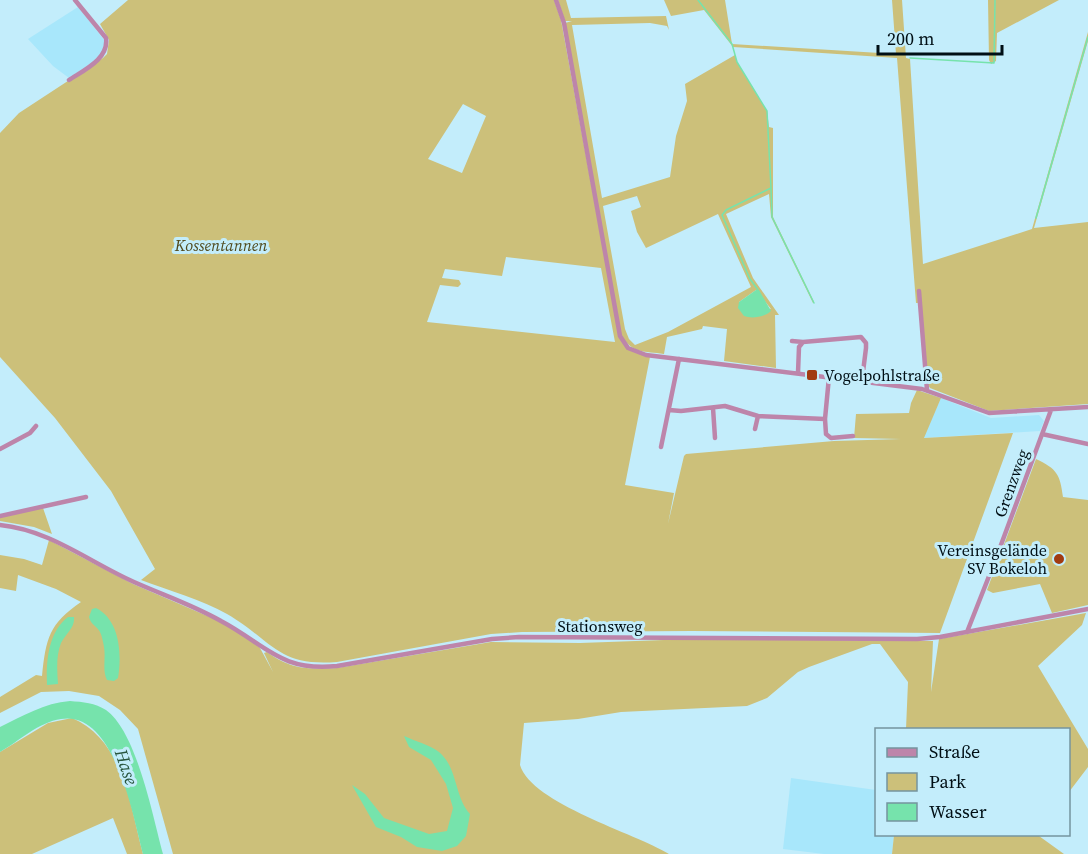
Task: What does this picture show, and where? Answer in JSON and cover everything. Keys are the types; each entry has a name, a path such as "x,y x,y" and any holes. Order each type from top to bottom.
{"street":[{"path":"69,80 101,58 107,44 106,39 75,0"},
{"path":"556,0 564,22 620,336 623,343 633,351 646,355 862,380 927,390 989,413 1088,407"},
{"path":"919,291 927,390"},
{"path":"861,329 861,337 866,343 862,380"},
{"path":"792,341 861,337"},
{"path":"798,373 800,347 803,342"},
{"path":"661,447 680,359"},
{"path":"829,377 826,434 829,438 853,436"},
{"path":"669,410 730,407 758,416 825,419"},
{"path":"713,408 715,438"},
{"name":"Grenzweg","path":"967,632 1051,410"},
{"path":"755,429 758,416"},
{"path":"0,449 30,433 36,426"},
{"path":"1042,434 1088,444"},
{"path":"0,516 86,497"},
{"name":"Stationsweg","path":"0,525 21,528 49,537 134,582 221,620 284,660 311,667 336,666 492,639 917,639 1088,609"}],"shaded area":[{"path":"78,7 105,41 102,56 69,78 53,66 28,39"},
{"path":"941,398 991,418 1039,415 1044,421 1040,431 923,438"},
{"path":"791,778 875,790 875,836 894,836 892,854 824,854 783,849"}],"green space":[{"name":"Kossentannen","path":"128,0 554,0 561,20 619,336 627,349 650,357 625,485 674,493 668,524 686,454 834,441 901,439 854,438 856,414 909,413 917,390 941,398 924,438 1013,433 940,633 522,632 491,634 337,662 317,662 288,656 276,650 227,614 141,580 155,569 111,491 55,418 0,357 0,133 19,113 107,54 109,40 100,24","holes":["463,104 486,116 462,173 428,159","506,257 601,268 615,342 427,322 440,285 458,287 461,284 459,280 442,278 445,269 502,276"]},
{"path":"558,0 566,0 571,18 666,16 669,30 667,26 650,23 572,25 602,198 670,177 676,136 687,101 685,84 735,55 767,111 769,127 773,128 773,217 814,302 771,217 769,194 726,214 753,278 779,315 775,315 776,368 724,361 727,329 703,326 702,329 667,337 664,354 634,349 621,335 565,23 572,21 565,21","holes":["637,196 641,207 631,211 637,232 646,248 718,214 751,287 668,332 635,345 629,339 625,329 603,206","756,290 771,309 739,302"]},
{"path":"664,0 725,0 732,44 896,54 892,0 902,0 906,58 910,59 923,264 1032,229 1088,32 1088,41 1034,228 1088,222 1088,404 989,411 930,388 927,383 920,303 916,303 897,58 733,47 704,10 671,16"},
{"path":"988,0 1059,0 997,33 996,61 991,64 989,60"},
{"path":"1036,459 1056,473 1063,497 1088,500 1088,605 1052,613 1040,584 993,593 987,590"},
{"path":"43,508 52,534 34,527 0,521 0,516"},
{"path":"49,540 133,584 219,621 260,648 273,672 264,653 267,652 284,662 300,667 337,668 491,642 580,643 692,639 933,641 931,692 939,639 1086,613 1082,625 1038,666 1088,749 1088,767 1070,791 1070,728 906,728 908,682 880,644 872,644 798,672 767,698 747,706 621,712 578,719 524,723 520,765 528,779 563,805 669,854 173,854 138,729 120,710 99,696 69,691 41,692 0,713 0,697 36,675 42,676 45,652 51,633 62,618 81,602 56,589 18,575 16,591 0,588 0,555 42,565"},
{"path":"72,718 89,728 114,758 129,796 143,854 127,854 113,818 32,854 0,854 0,752 48,723"},
{"path":"894,836 1039,836 1064,854 892,854"}],"water":[{"path":"759,290 771,311 758,317 744,316 738,308 739,302"},
{"path":"96,608 110,621 118,638 120,659 118,678 114,681 107,680 102,637 89,617 92,609"},
{"path":"68,617 74,617 74,621 59,648 58,684 47,685 48,657 52,639 61,623"},
{"name":"Hase","path":"70,701 93,704 106,710 117,721 127,737 149,798 163,854 143,854 134,816 118,769 108,748 95,731 80,721 61,719 45,724 0,752 0,727 42,707"},
{"path":"404,736 439,752 450,766 461,799 470,814 466,836 457,846 442,851 417,847 401,837 376,827 352,785 365,794 384,818 429,834 447,831 453,808 446,784 431,760 409,747"}],"waterway":[{"path":"698,0 732,44 737,62 767,111 771,188 726,210 722,215 750,279 758,290"},
{"path":"910,58 994,63 995,0"},
{"path":"1036,218 1088,37"},
{"path":"771,188 772,217 814,303"}],"place":[{"name":"Vogelpohlstraße","path":"812,375"},
{"name":"Vereinsgelände SV Bokeloh","path":"1059,559"}]}
